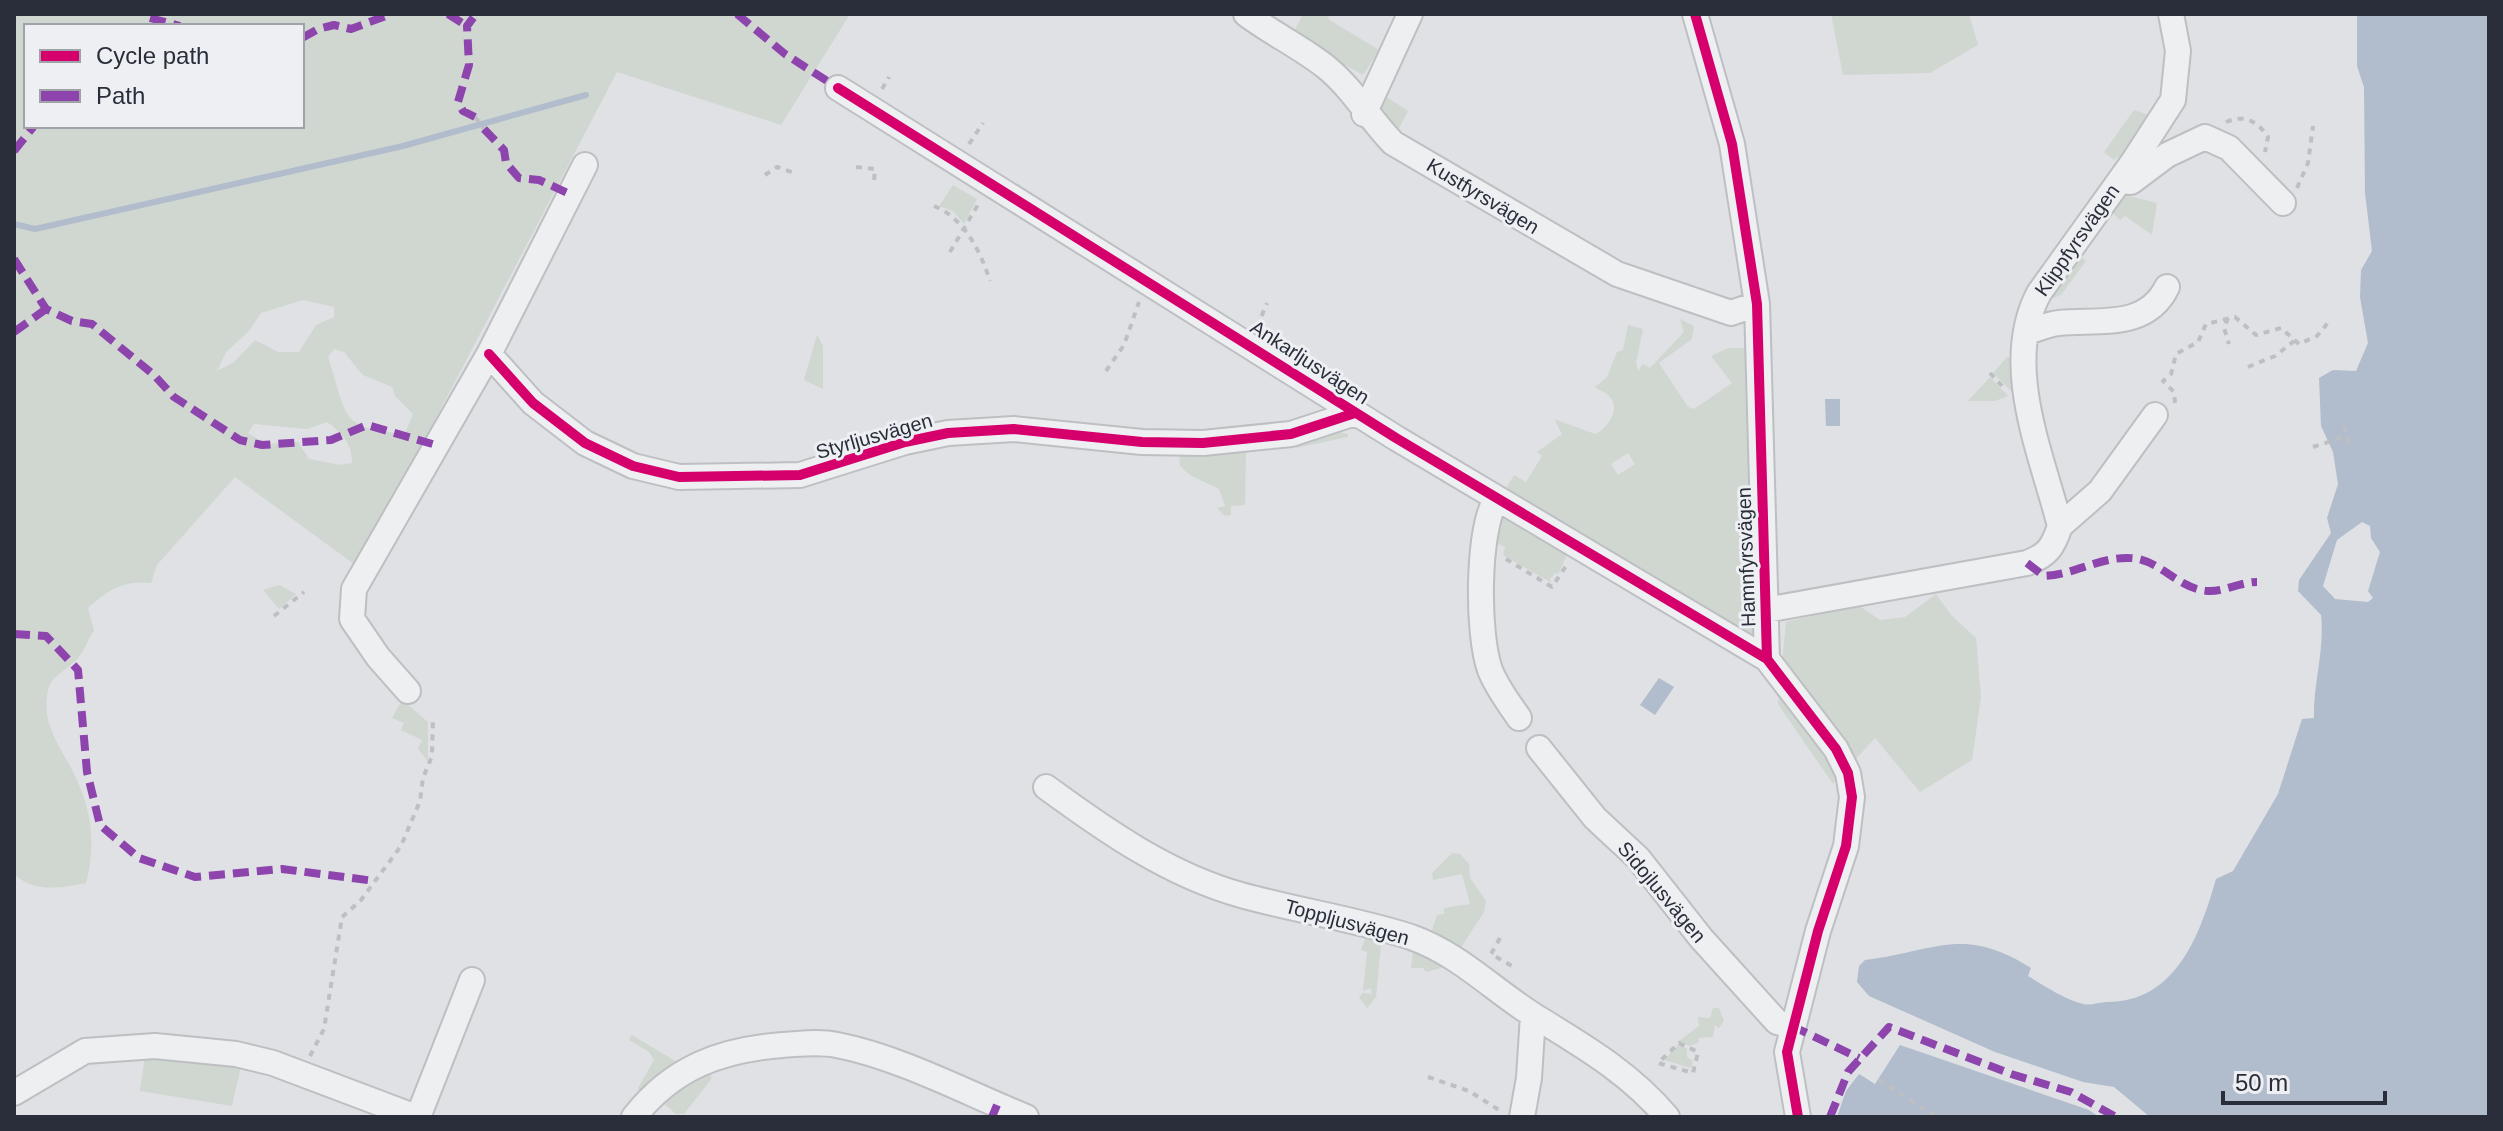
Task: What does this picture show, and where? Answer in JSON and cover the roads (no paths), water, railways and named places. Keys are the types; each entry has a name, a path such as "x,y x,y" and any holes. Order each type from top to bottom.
{"street":[{"name":"Kustfyrsvägen","path":"1246,14 1325,66 1352,92 1364,114 1393,143 1617,274 1731,313 1757,304"},
{"path":"1364,114 1410,14"},
{"name":"Hamnfyrsvägen","path":"1695,14 1732,144 1757,304 1767,659"},
{"name":"Klippfyrsvägen","path":"2060,526 2026,397 2023,375 2028,332 2039,293 2173,100 2178,51 2171,14"},
{"name":"Ankarljusvägen","path":"838,88 1355,413 1767,659"},
{"path":"2119,181 2131,182 2167,155 2205,137 2229,148 2283,203"},
{"path":"408,691 378,657 352,619 354,589 489,354 585,165"},
{"path":"2028,332 2057,323 2101,323 2141,314 2160,301 2167,287"},
{"name":"Styrljusvägen","path":"489,354 533,403 585,443 633,466 679,477 800,475 905,442 948,433 1014,429 1142,442 1203,443 1291,434 1355,413"},
{"path":"1766,610 2027,563 2047,554 2060,526 2100,491 2165,409"},
{"path":"1496,499 1485,525 1482,639 1491,673 1519,718"},
{"path":"1767,659 1836,749 1848,773 1852,797 1844,856 1792,1026 1787,1062 1798,1117"},
{"name":"Sidojlusvägen","path":"1539,748 1595,818 1638,858 1701,938 1777,1022 1792,1026"},
{"name":"Toppljusvägen","path":"1046,787 1112,836 1174,868 1241,895 1414,938 1486,977 1533,1015 1603,1058 1648,1094 1667,1117"},
{"path":"14,1093 85,1051 136,1045 236,1054 302,1072 417,1117 472,980"},
{"path":"1510,1114 1529,1078 1533,1015"},
{"path":"634,1117 678,1074 705,1060 744,1048 824,1043 899,1065 1026,1117"}],"water":[{"path":"2357,14 2489,14 2489,1117 2150,1117 2114,1087 2083,1082 1995,1052 1869,996 1857,982 1859,966 1865,960 1950,944 1968,944 2007,955 2031,968 2028,976 2083,1004 2131,999 2151,991 2168,978 2181,962 2202,922 2216,879 2233,871 2278,794 2302,719 2314,718 2321,615 2298,591 2299,580 2331,533 2327,518 2338,484 2333,452 2321,426 2319,378 2333,370 2356,371 2368,343 2360,297 2361,270 2372,251 2365,193 2364,87 2357,66","holes":["2362,522 2370,526 2371,538 2380,552 2368,591 2373,598 2368,602 2335,599 2323,586 2337,540"]},
{"path":"1825,399 1840,399 1840,426 1826,426"},
{"path":"1659,678 1674,687 1655,715 1640,705"},
{"path":"1900,1045 2089,1110 2099,1117 1837,1117 1846,1091 1859,1074 1875,1084"}],"waterway":[{"path":"14,224 35,229 403,146 586,95"}]}
